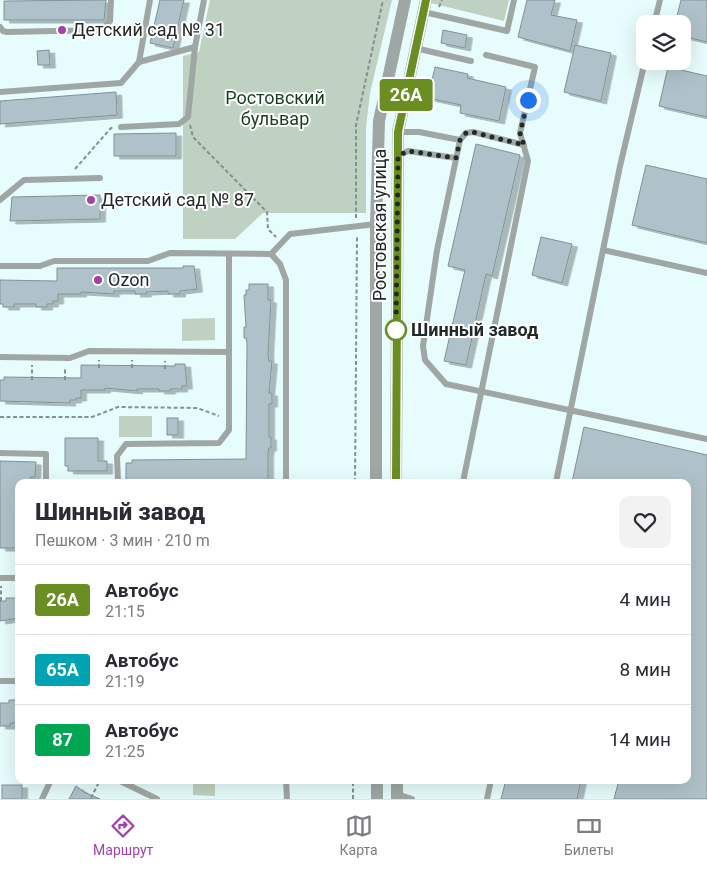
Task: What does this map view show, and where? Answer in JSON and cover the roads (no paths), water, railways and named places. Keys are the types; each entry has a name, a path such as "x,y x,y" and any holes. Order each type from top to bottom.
{"street":[{"name":"Ростовская улица","path":"376,479 376,224 379,121 405,0"},
{"name":"Ростовская улица","path":"396,479 398,132 425,6"},
{"path":"379,131 398,132"},
{"path":"377,784 377,799"}],"lane":[{"path":"0,27 3,32 102,30 110,21 111,0"},
{"path":"0,92 121,83 139,62 150,0"},
{"path":"121,127 179,124 188,117 194,47 204,0"},
{"path":"425,6 507,31 514,0"},
{"path":"656,15 660,0"},
{"path":"139,62 194,47"},
{"path":"416,48 471,61"},
{"path":"463,479 528,161 520,133 535,67 486,55"},
{"path":"557,479 603,250 643,70"},
{"path":"398,132 419,132 460,140"},
{"path":"524,145 472,132 466,133 460,140 437,250 423,346 425,360 446,384 707,439"},
{"path":"398,156 408,151 456,158"},
{"path":"0,200 24,180 100,178"},
{"path":"0,266 40,266 54,261 148,261 170,253 271,254 283,244 290,234 376,224"},
{"path":"603,250 707,273"},
{"path":"118,479 117,456 126,444 219,443 230,430 229,254"},
{"path":"271,254 280,264 286,280 286,479"},
{"path":"0,357 65,358 89,351 229,352"},
{"path":"0,453 46,454 46,479"},
{"path":"0,578 15,578"},
{"path":"0,681 15,681"},
{"path":"42,799 49,784"},
{"path":"126,784 157,799"},
{"path":"286,784 287,799"},
{"path":"487,799 490,784"},
{"path":"397,796 412,799"}],"place":[{"name":"Детский сад № 31","path":"62,30"},
{"name":"Детский сад № 87","path":"91,200"},
{"name":"Ozon","path":"98,280"},
{"name":"Шинный завод","path":"396,330"}],"park label":[{"name":"Ростовский бульвар","path":"275,108"}]}
